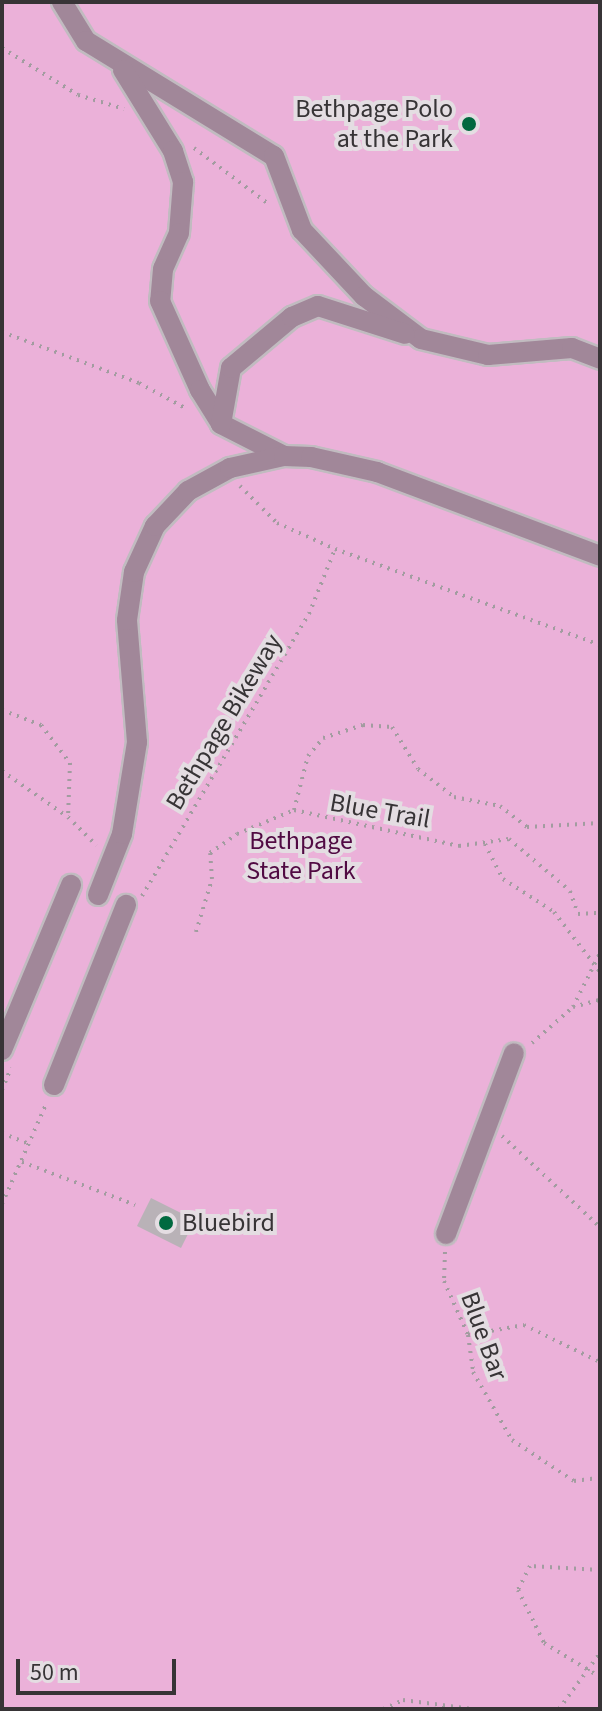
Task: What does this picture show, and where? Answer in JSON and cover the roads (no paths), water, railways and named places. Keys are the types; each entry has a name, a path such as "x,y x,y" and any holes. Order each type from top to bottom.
{"street":[{"path":"62,2 86,41 274,156 302,230 364,296 421,339"},
{"path":"121,65 173,151 183,182 179,233 163,269 160,301 200,390 221,424 284,456 377,472 600,556"},
{"path":"221,424 231,368 292,317 318,306 421,339 488,355 572,348 600,359"},
{"path":"98,895 112,861 137,742 127,620 134,572 155,526 188,491 230,468 284,456"},
{"path":"6,1059 71,885"},
{"path":"54,1085 133,902"},
{"path":"446,1234 519,1051"}],"place":[{"name":"Bethpage Polo at the Park","path":"469,124"},
{"name":"Bluebird","path":"166,1223"}],"park label":[{"name":"Bethpage State Park","path":"301,856"}]}
